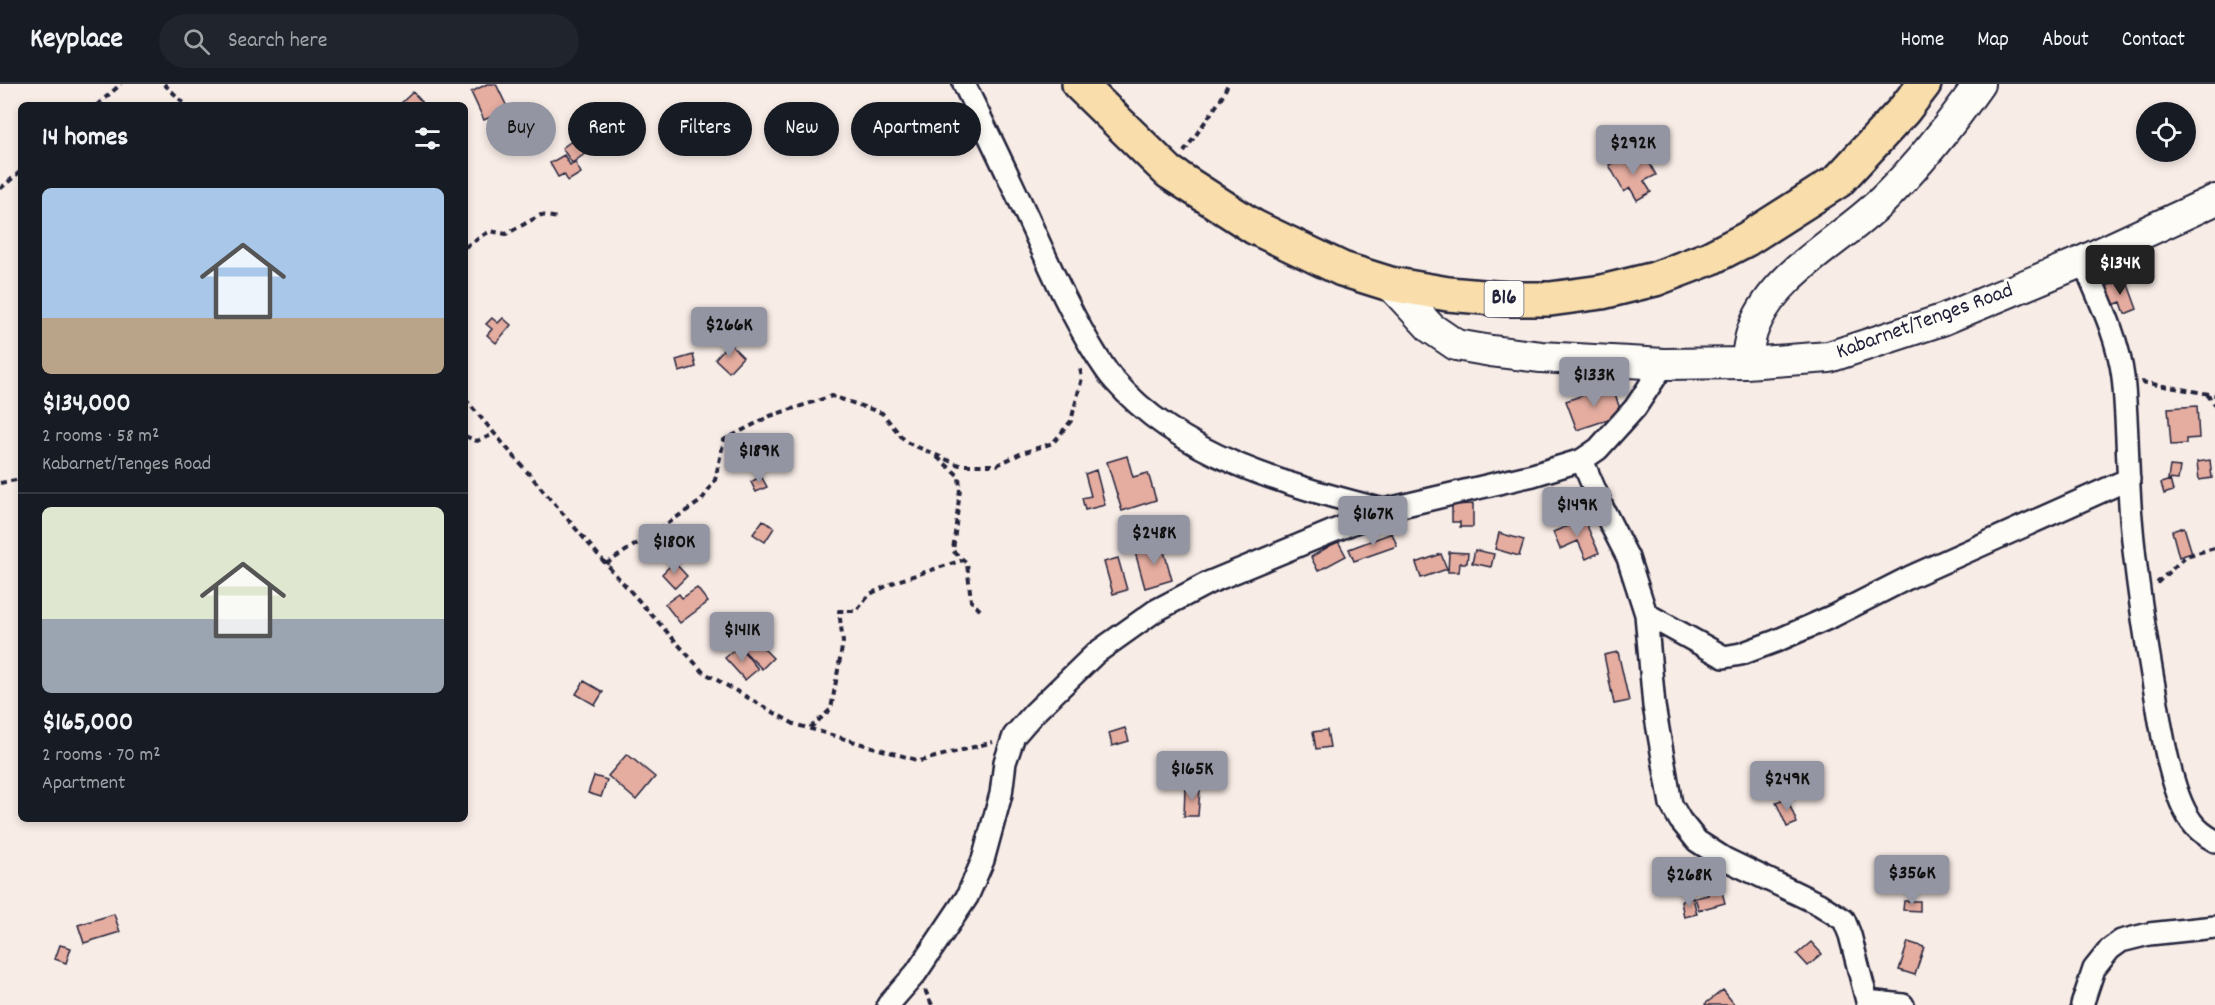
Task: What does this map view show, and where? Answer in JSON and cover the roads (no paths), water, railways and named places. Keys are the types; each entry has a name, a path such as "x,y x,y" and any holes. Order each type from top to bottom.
{"main road":[{"name":"B16","path":"1079,84 1169,172 1254,227 1342,269 1390,284 1448,294 1506,299 1550,299 1602,292 1655,279 1710,258 1747,239 1838,181 1904,110 1924,84"}],"street":[{"path":"964,84 1056,280 1087,340 1113,380 1152,416 1224,461 1327,495 1384,510"},
{"path":"1746,363 1753,328 1767,302 1797,271 1885,198 1950,126 1979,84"},
{"name":"Kabarnet/Tenges Road","path":"1390,284 1431,328 1456,345 1541,357 1664,364 1746,363 1829,357 1942,320 2083,261 2215,200"},
{"path":"2083,261 2107,318 2119,355 2123,378 2128,479 2138,593 2163,741 2181,800 2190,821 2204,835 2215,841"},
{"path":"888,1005 916,973 967,897 983,860 1001,794 1005,762 1014,736 1034,713 1096,653 1155,611 1227,575 1384,510 1533,475 1582,460 1598,449 1635,408 1664,364"},
{"path":"1582,460 1603,509 1628,558 1646,615 1654,706 1671,804 1680,820 1697,841 1725,859 1818,904 1844,920 1868,1003 1903,1005"},
{"path":"1646,615 1724,657 1741,654 1824,620 1910,577 2128,479"},
{"path":"2082,1005 2094,969 2110,949 2121,941 2149,934 2215,927"}]}
